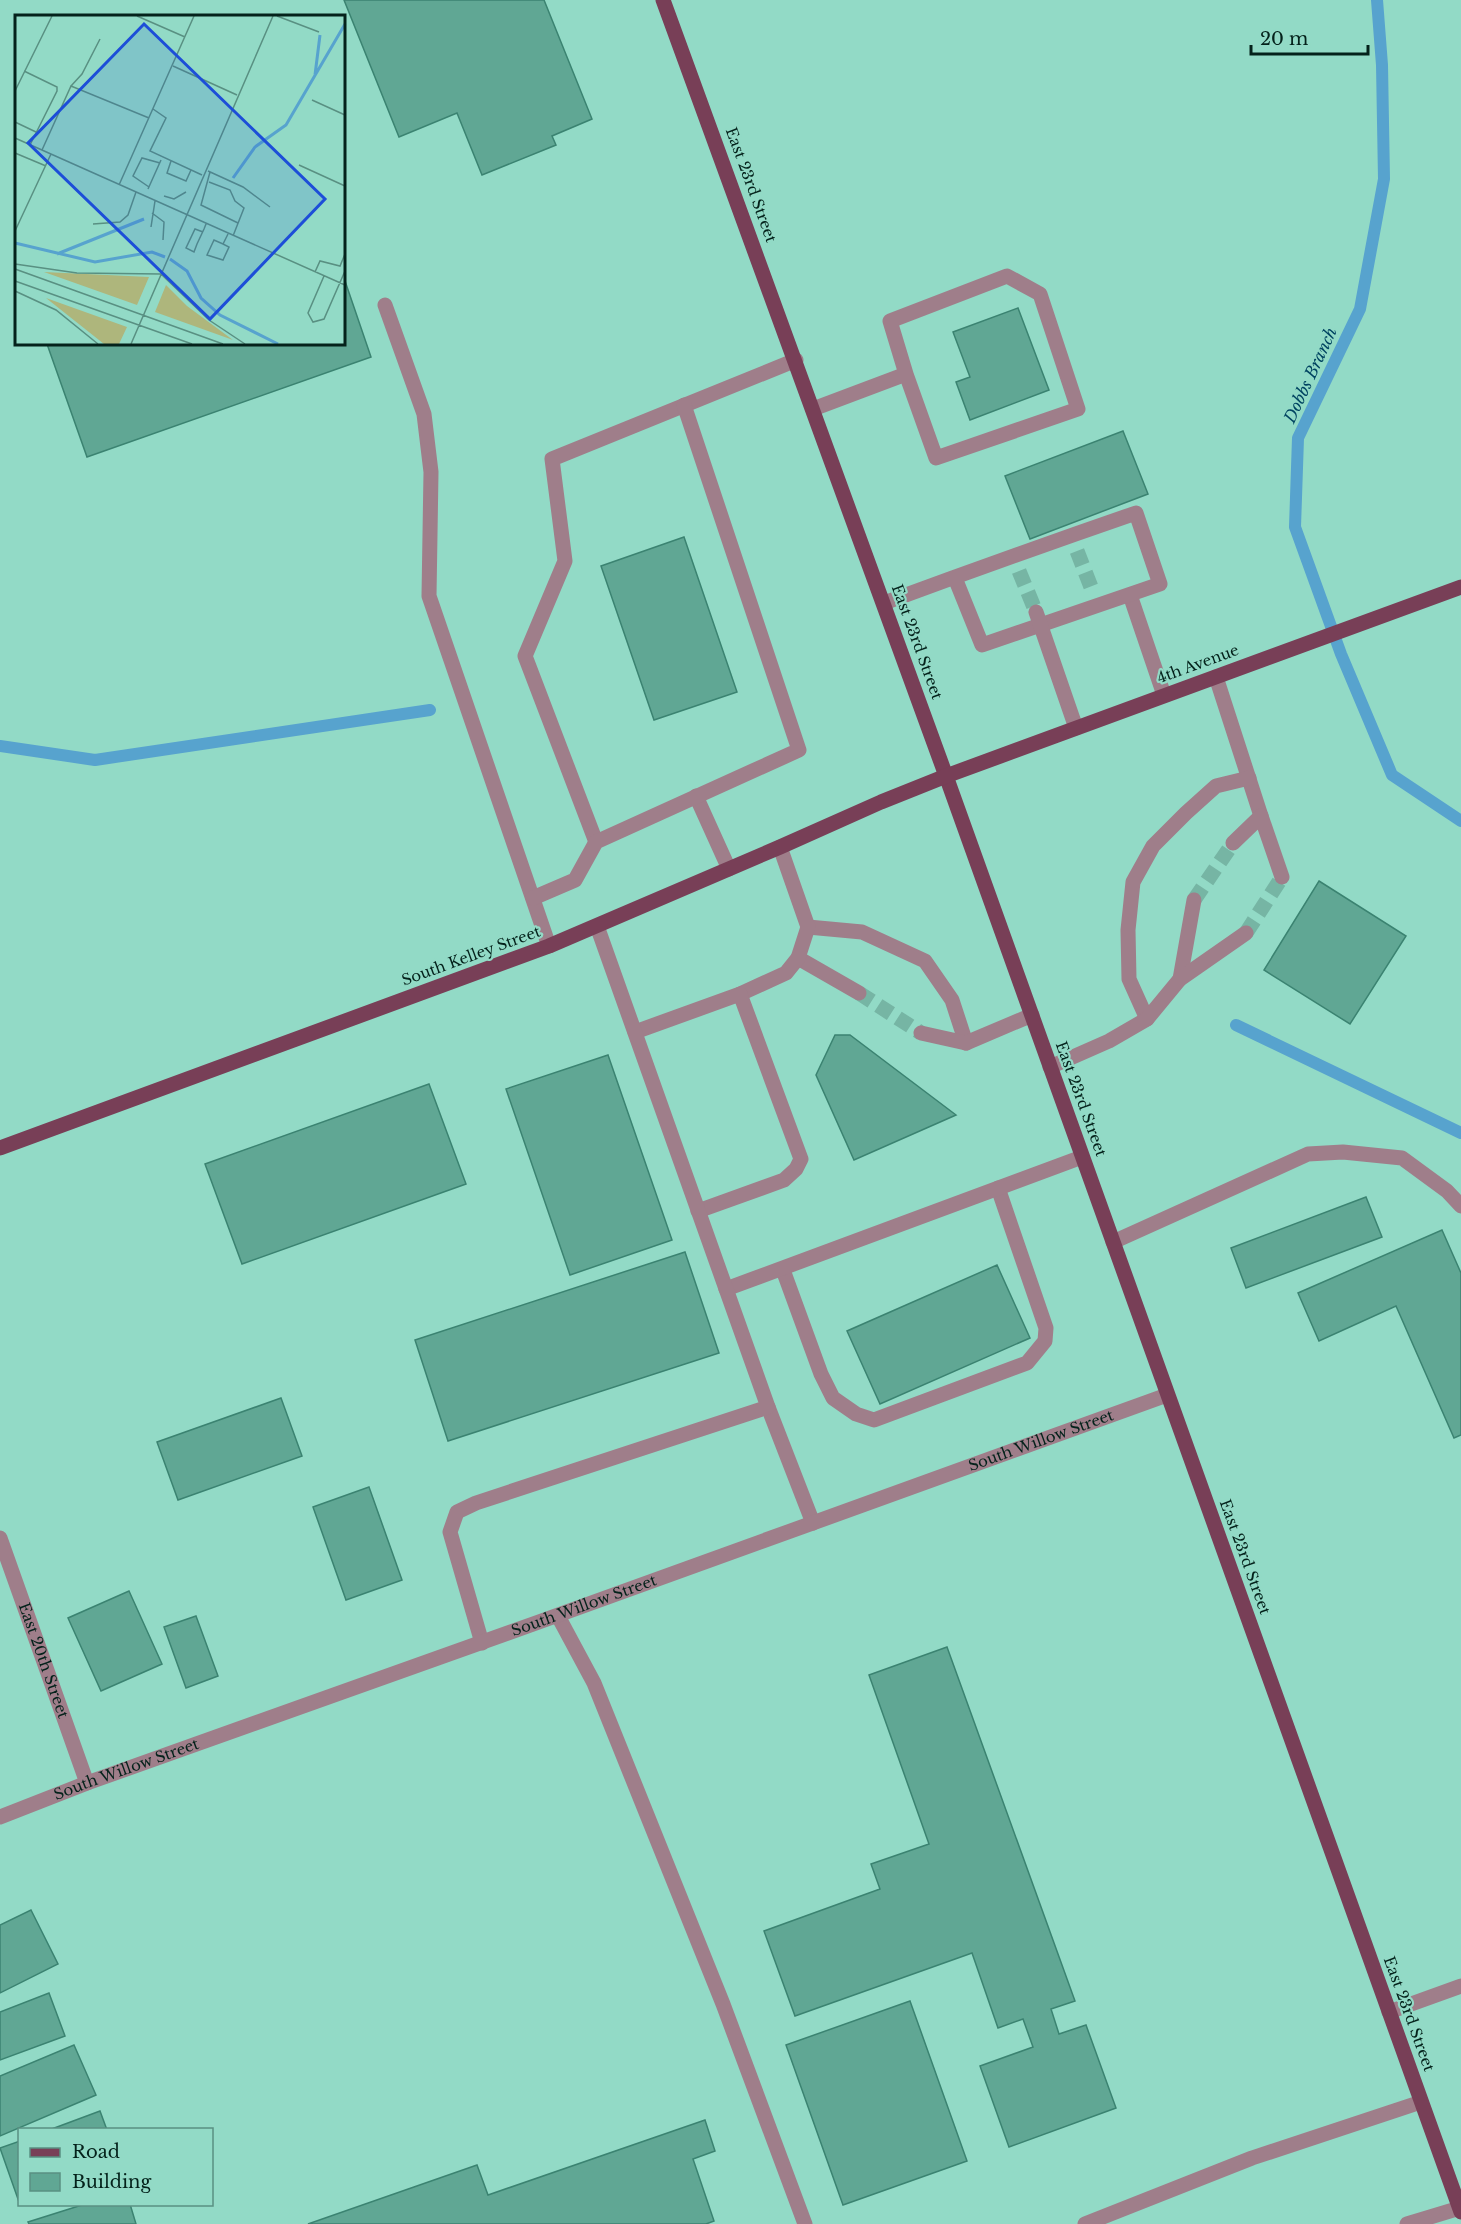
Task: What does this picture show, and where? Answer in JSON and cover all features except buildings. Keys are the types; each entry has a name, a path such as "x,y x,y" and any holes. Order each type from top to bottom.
{"main road":[{"name":"East 23rd Street","path":"663,0 884,603 1460,2210"},
{"name":"4th Avenue","path":"946,776 1461,587"},
{"name":"South Kelley Street","path":"0,1148 549,946 946,776"}],"street":[{"path":"1007,276 1040,294 1078,409 936,458 906,374 890,321 1007,276"},
{"path":"385,305 424,414 431,472 429,596 549,946"},
{"path":"596,842 525,656 565,561 552,459 796,360"},
{"path":"813,409 906,374"},
{"path":"533,898 575,880 596,842 799,750 684,405"},
{"path":"884,603 955,578 1017,564 1070,536 1136,513 1160,584 1130,595 1096,599 1039,618 982,645 955,578"},
{"path":"1070,536 1077,551"},
{"path":"1130,595 1164,695"},
{"path":"1039,618 1076,728"},
{"path":"1216,677 1282,876"},
{"path":"1147,1018 1129,979 1128,930 1133,882 1153,846 1216,786 1249,778"},
{"path":"696,796 729,869"},
{"path":"1233,843 1261,816"},
{"path":"634,1032 740,994 786,973 798,958 808,927 780,848"},
{"path":"1180,979 1194,900"},
{"path":"597,926 768,1407 813,1523"},
{"path":"808,927 862,932 925,961 952,1000 966,1043"},
{"path":"1050,1066 1109,1041 1147,1018 1180,979 1246,933"},
{"path":"798,958 859,993"},
{"path":"699,1211 784,1180 796,1169 801,1159 740,994"},
{"path":"921,1033 966,1043 1032,1015"},
{"path":"1113,1242 1308,1154 1343,1152 1402,1158 1447,1191 1461,1206"},
{"path":"726,1289 783,1270 1082,1157"},
{"path":"783,1270 821,1374 833,1398 856,1414 874,1420 1027,1363 1045,1341 1046,1328 998,1188"},
{"name":"South Willow Street","path":"0,1817 87,1783 558,1616 1167,1395"},
{"path":"482,1643 450,1532 457,1512 476,1503 768,1407"},
{"name":"East 20th Street","path":"0,1538 87,1783"},
{"path":"558,1616 598,1694 723,2004 805,2224"},
{"path":"1389,2012 1461,1986"},
{"path":"1085,2224 1252,2158 1421,2102"},
{"path":"1407,2224 1460,2210"}],"waterway":[{"name":"Dobbs Branch","path":"1377,0 1382,65 1384,179 1360,309 1298,438 1295,527 1341,654 1392,775 1461,821"},
{"path":"0,746 95,760 430,710"},
{"path":"1236,1025 1461,1133"}],"tunnel":[{"path":"1077,551 1093,592"},
{"path":"1019,571 1036,612"},
{"path":"1194,900 1233,843"},
{"path":"1246,933 1282,877"},
{"path":"859,993 921,1033"}]}
